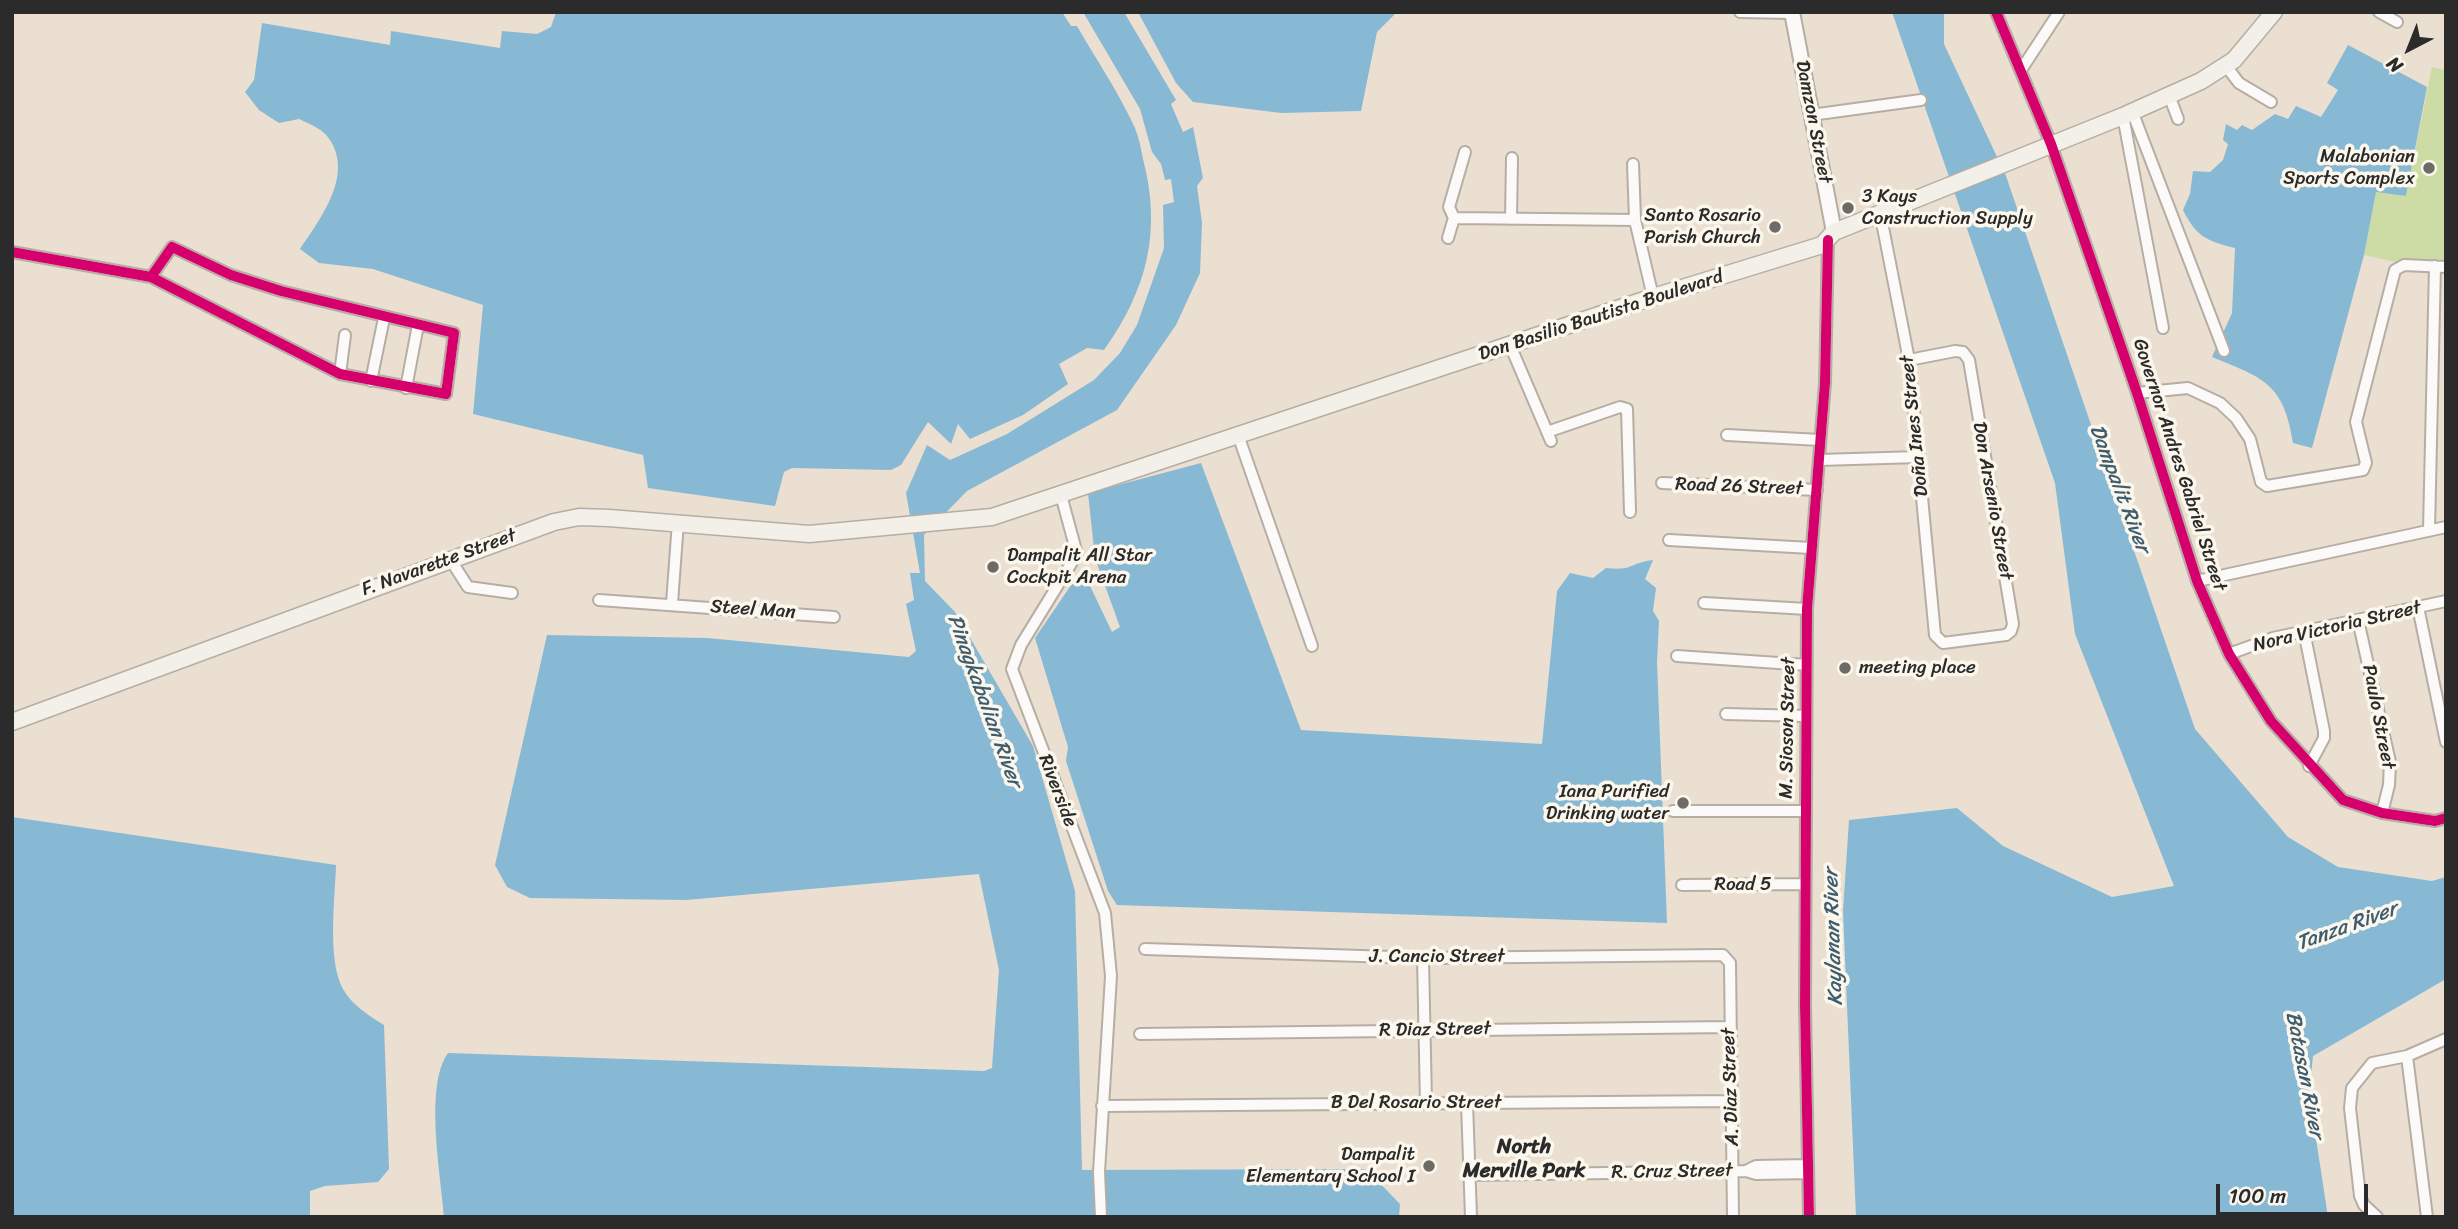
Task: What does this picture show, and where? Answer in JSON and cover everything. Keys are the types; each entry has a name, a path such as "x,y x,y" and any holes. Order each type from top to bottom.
{"main road":[{"name":"Don Basilio Bautista Boulevard","path":"886,529 992,517 1653,297 1822,245 1831,236 1880,212 2169,95 2225,66 2274,12"},
{"name":"F. Navarette Street","path":"12,722 554,522 579,517 809,534 886,529"}],"street":[{"path":"1740,12 1792,13"},
{"name":"Governor Andres Gabriel Street","path":"1996,12 2050,144 2137,393 2197,580 2229,654 2271,721 2309,766 2343,800 2382,813 2435,821 2446,818"},
{"path":"2021,70 2059,12"},
{"path":"2379,12 2397,22"},
{"name":"Damzon Street","path":"1792,13 1831,236"},
{"path":"2225,66 2239,83 2271,102"},
{"path":"2169,95 2178,119"},
{"path":"1811,115 1921,100"},
{"path":"2127,114 2163,328"},
{"path":"2127,114 2224,351"},
{"path":"1448,238 1454,218 1449,207 1465,152"},
{"path":"1511,219 1512,158"},
{"path":"1633,164 1634,220 1653,297"},
{"name":"Doña Ines Street","path":"1880,212 1909,360 1935,635 1938,640"},
{"path":"1454,218 1634,220"},
{"name":"M. Sioson Street","path":"1809,1217 1804,884 1807,609 1825,383 1831,236"},
{"path":"12,252 151,277 340,374 446,394 454,333 384,318 231,275 172,247 151,277"},
{"path":"2137,393 2188,387 2220,403 2250,439 2261,482 2267,486 2363,470 2366,463 2356,422 2395,270 2404,265 2440,267 2429,530"},
{"path":"370,381 384,318"},
{"path":"406,388 418,325"},
{"path":"340,374 345,335"},
{"path":"1510,345 1549,436 1620,407 1627,409 1630,512"},
{"name":"Don Arsenio Street","path":"1909,360 1955,351 1963,352 1969,360 2013,624 2006,635 1943,643 1938,640"},
{"path":"1238,435 1312,646"},
{"path":"1727,435 1820,440"},
{"path":"1819,460 1919,457"},
{"name":"Road 26 Street","path":"1662,484 1817,490"},
{"name":"Riverside","path":"1062,495 1077,554 1021,645 1012,669 1105,913 1111,976 1102,1106"},
{"path":"672,603 678,523"},
{"path":"2197,580 2446,527"},
{"path":"1669,540 1811,548"},
{"path":"450,559 468,587 512,593"},
{"name":"Steel Man","path":"599,600 672,603 834,617"},
{"name":"Nora Victoria Street","path":"2229,654 2273,638 2446,601"},
{"path":"1704,603 1807,609"},
{"path":"2418,607 2446,742"},
{"name":"Paulo Street","path":"2358,620 2390,762 2389,785 2382,813"},
{"path":"2304,631 2324,738 2309,766"},
{"path":"1677,656 1807,665"},
{"path":"1726,714 1805,716"},
{"path":"1673,811 1805,811"},
{"name":"Road 5","path":"1682,885 1804,884"},
{"name":"J. Cancio Street","path":"1145,949 1423,958 1723,955 1728,958"},
{"path":"1423,958 1426,1104"},
{"name":"A. Diaz Street","path":"1728,958 1733,1217"},
{"name":"R Diaz Street","path":"1140,1034 1729,1027"},
{"path":"2377,1217 2364,1205 2360,1196 2350,1096 2357,1080 2372,1063 2407,1056 2446,1039"},
{"path":"2407,1056 2427,1217"},
{"name":"B Del Rosario Street","path":"1102,1106 1730,1101"},
{"path":"1467,1103 1471,1217"},
{"path":"1101,1217 1099,1172 1102,1106"},
{"name":"R. Cruz Street","path":"1471,1175 1746,1171 1756,1166 1808,1169"}],"green space":[{"name":"Malabonian Sports Complex","path":"2432,67 2446,70 2446,264 2396,262 2364,255 2376,191 2406,196"}],"water":[{"path":"556,12 1062,12 1071,26 1077,26 1129,115 1140,144 1149,185 1151,211 1147,259 1131,305 1119,328 1104,350 1087,348 1059,364 1068,384 1023,415 970,439 958,424 951,444 928,422 901,465 891,470 792,468 784,472 775,506 648,488 643,455 473,414 483,305 373,269 319,263 300,249 332,194 337,179 335,150 327,136 318,128 299,119 279,123 259,110 245,92 254,80 262,23 390,45 391,31 500,48 502,31 537,34 551,27"},
{"name":"Pinagkabalian River","path":"1083,12 1124,12 1176,100 1171,104 1183,132 1193,127 1203,178 1197,186 1202,223 1200,273 1176,325 1117,410 967,491 924,535 925,581 955,612 1033,746 1075,891 1082,1170 1366,1169 1400,1204 1399,1217 444,1217 435,1108 441,1068 448,1053 984,1071 992,1068 999,970 979,874 686,900 530,898 507,887 495,865 547,635 707,638 909,657 916,651 906,604 914,600 910,573 920,573 906,493 927,445 950,460 1007,434 1094,380 1120,353 1137,325 1164,248 1163,205 1174,202 1171,179 1165,180 1161,164 1152,152 1140,109"},
{"path":"1138,12 1397,12 1377,32 1361,111 1281,113 1193,102 1176,83"},
{"path":"1892,12 1944,12 1944,44 2006,176 2195,729 2288,837 2338,867 2432,881 2446,877 2446,979 2313,1056 2309,1093 2328,1217 1856,1217 1843,911 1849,820 1957,808 2003,846 2112,897 2174,886 2075,634 2055,483"},
{"path":"2348,45 2427,87 2406,196 2376,192 2364,255 2312,448 2293,443 2284,407 2268,385 2245,371 2212,357 2232,313 2235,248 2203,236 2183,210 2190,194 2193,171 2210,172 2223,160 2228,144 2223,140 2226,124 2237,130 2242,125 2252,130 2275,114 2288,119 2296,106 2321,117 2338,90 2327,83"},
{"path":"1201,463 1301,730 1542,744 1557,591 1570,573 1593,578 1606,568 1627,568 1653,560 1645,579 1656,588 1653,611 1659,621 1657,662 1667,923 1117,905 1108,891 1066,761 1068,747 1035,638 1082,569 1112,632 1120,627 1095,558 1088,493"},
{"path":"12,817 336,865 333,946 338,977 351,1000 384,1025 389,1169 378,1182 325,1186 310,1191 310,1217 12,1217"}],"cycle path":[{"path":"1996,12 2051,144 2137,393 2197,581 2229,654 2271,721 2343,800 2382,813 2435,821 2446,818"},
{"path":"1809,1217 1805,1005 1807,609 1825,383 1828,240"},
{"path":"12,252 151,277 340,374 446,394 454,333 281,291 231,275 172,247 151,277"}],"place":[{"name":"Malabonian Sports Complex","path":"2429,168"},
{"name":"3 Kays Construction Supply","path":"1848,208"},
{"name":"Santo Rosario Parish Church","path":"1775,227"},
{"name":"Dampalit All Star Cockpit Arena","path":"993,567"},
{"name":"meeting place","path":"1845,668"},
{"name":"Iana Purified Drinking water","path":"1683,803"},
{"name":"Dampalit Elementary School I","path":"1429,1166"}],"district":[{"name":"North Merville Park","path":"1524,1160"}],"water label":[{"name":"Dampalit River","path":"2119,489"},
{"name":"Tanza River","path":"2347,927"},
{"name":"Kaylanan River","path":"1834,937"},
{"name":"Batasan River","path":"2304,1075"}]}
